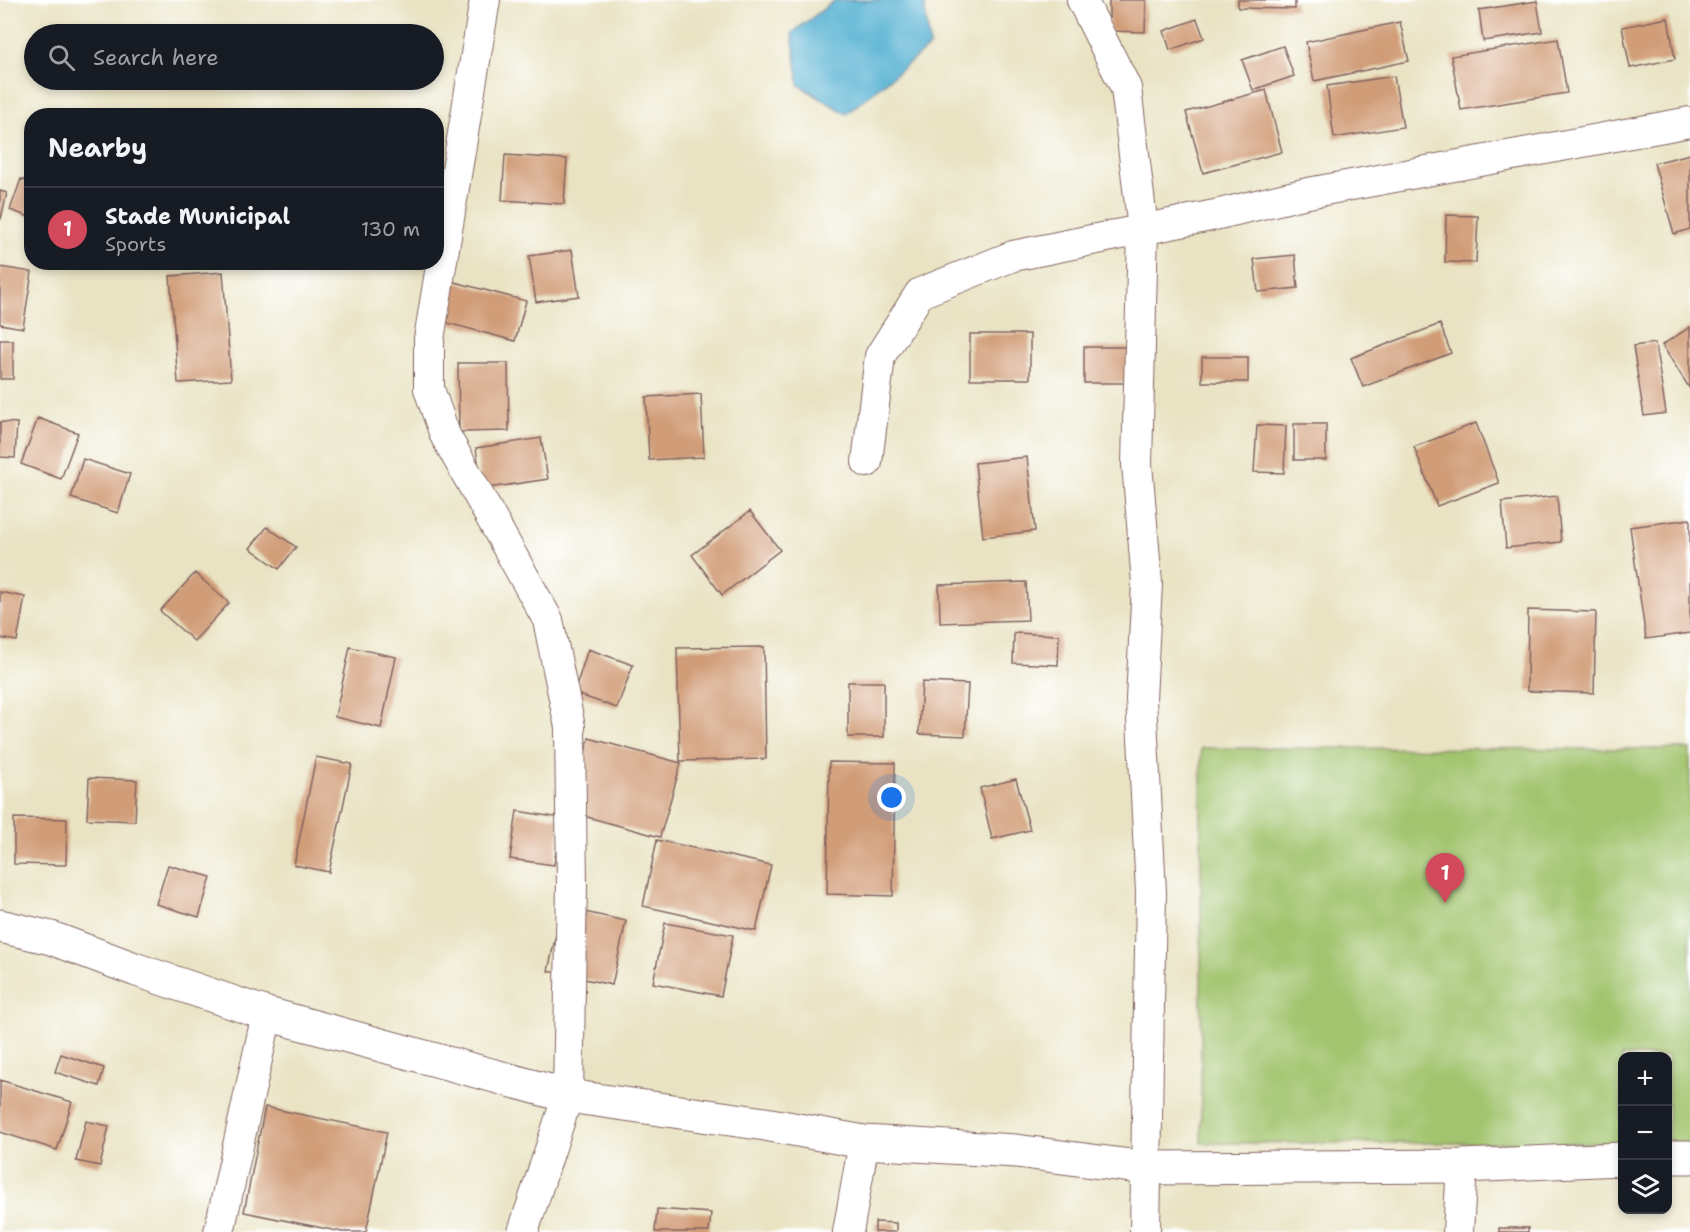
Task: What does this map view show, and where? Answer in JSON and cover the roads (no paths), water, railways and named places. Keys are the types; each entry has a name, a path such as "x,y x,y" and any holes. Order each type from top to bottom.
{"street":[{"path":"444,248 485,0"},
{"path":"1082,0 1126,88 1143,229 1137,464 1147,583 1141,699 1150,892 1145,1232"},
{"path":"867,462 880,356 920,293 1013,256 1215,215 1303,194 1690,122"},
{"path":"440,270 429,339 429,389 445,435 548,620 570,727 572,884 568,1095 523,1232"},
{"path":"0,926 51,938 267,1014 568,1095 765,1124 864,1142 1016,1150 1146,1168 1462,1166 1618,1159"},
{"path":"219,1232 267,1014"},
{"path":"848,1232 864,1142"},
{"path":"1672,1157 1690,1157"},
{"path":"1458,1232 1462,1166"}],"water":[{"path":"835,0 924,2 930,46 846,114 799,85 792,33"}],"place":[{"name":"Stade Municipal","path":"1445,903"}]}
